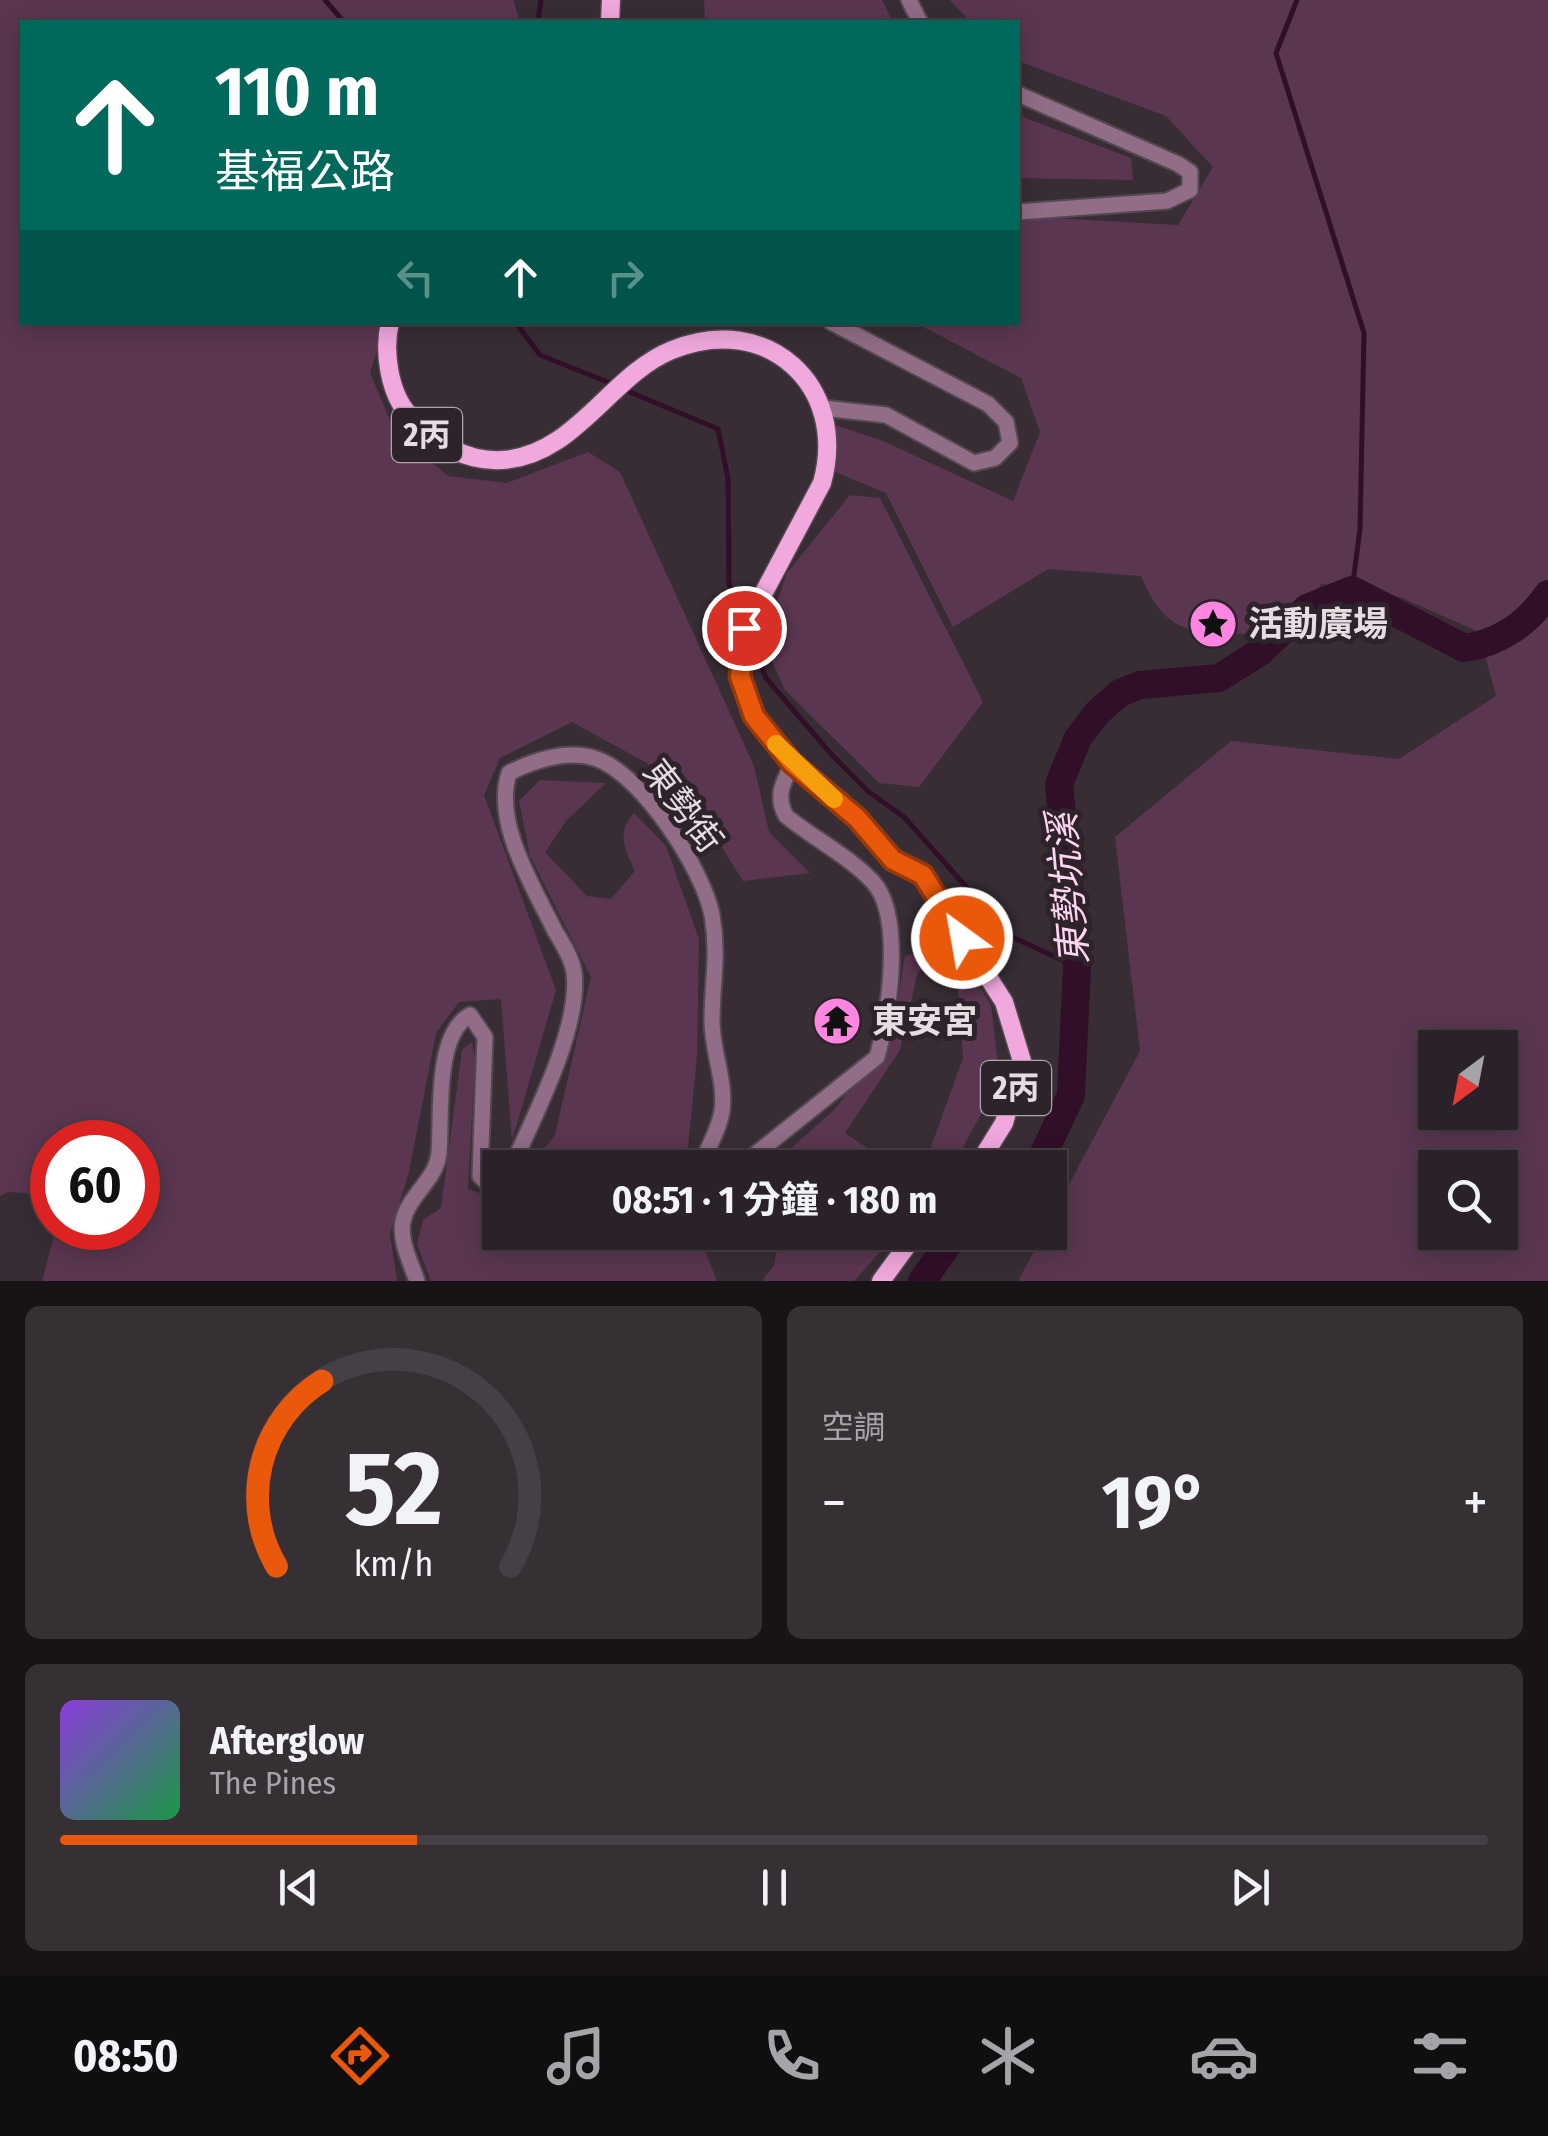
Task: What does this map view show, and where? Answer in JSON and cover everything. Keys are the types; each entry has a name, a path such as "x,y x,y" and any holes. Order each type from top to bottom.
{"main road":[{"name":"2丙","path":"389,325 390,375 405,410 432,440 467,456 504,460 545,448 595,410 632,374 671,350 730,338 759,344 782,356 809,383 823,408 829,458 822,484 744,628 740,676 754,716 792,763 857,818 893,860 923,875 1004,1002 1022,1061 1004,1123 987,1150"},
{"path":"881,1281 903,1250"}],"street":[{"path":"1020,95 1178,164 1190,172 1192,179 1190,190 1167,200 1020,212"},
{"path":"823,408 886,415 974,464 995,458 1010,442 1006,422 988,404 837,325"},
{"name":"東勢街","path":"519,1150 539,1104 575,995 574,967 516,846 503,800 505,784 509,773 528,762 570,756 596,759 631,784 692,863 711,911 718,980 712,1022 722,1104 705,1150"},
{"path":"761,1150 877,1057 884,1034 890,976 889,912 874,883 786,816 780,804 782,784 792,763"},
{"path":"417,1281 403,1239 403,1221 436,1170 441,1092 452,1032 470,1015 485,1037 482,1178"}],"shaded area":[{"path":"0,0 513,0 519,20 20,20 20,325 385,325 370,373 395,432 448,476 507,483 588,452 620,472 754,766 769,832 810,873 743,881 681,782 572,722 500,758 484,795 556,990 512,1141 501,999 459,1002 436,1033 409,1172 390,1234 397,1281 42,1281 50,1250 160,1250 160,1120 30,1120 30,1194 8,1192 0,1196"},
{"path":"704,0 882,0 892,20 705,20"},
{"path":"950,0 1548,0 1548,1281 1018,1281 1035,1250 1067,1250 1067,1188 1140,1051 1115,837 1231,741 1399,759 1496,696 1479,632 1400,597 1322,584 1268,634 1207,633 1176,624 1152,598 1141,576 1048,569 953,627 886,493 816,464 829,423 883,441 1013,501 1040,432 1021,378 920,325 1020,325 1020,216 1178,225 1213,167 1166,116 1020,62 1020,20 968,20"},
{"path":"1020,116 1131,158 1133,180 1020,178"},
{"path":"850,495 880,498 983,702 919,787 879,783 785,690 763,642 787,573"},
{"path":"540,780 606,783 566,821 545,852 587,896 611,899 635,871 624,834 634,813 666,846 699,939 697,1056 688,1150 543,1150 555,1135 591,977 530,856 519,801"},
{"path":"934,947 917,975 900,1050 845,1133 870,1150 789,1150 834,1110 893,1033 905,956"},
{"path":"955,948 991,1005 1000,1080 961,1150 930,1150 963,1058"},
{"path":"472,1042 475,1059 468,1189 482,1194 482,1250 705,1250 717,1281 431,1281 417,1244 423,1220 441,1208 462,1050"},
{"path":"777,1250 882,1250 854,1281 762,1281 774,1265"}],"waterway":[{"path":"325,0 342,20"},
{"path":"538,20 541,0"},
{"path":"1297,0 1276,53 1364,333 1360,529 1352,590"},
{"path":"517,325 540,355 615,385"},
{"path":"625,390 718,429 728,478 729,584 742,619"},
{"name":"東勢坑溪","path":"1045,1150 1071,1095 1077,967 1059,784 1078,738 1098,712 1120,693 1140,685 1219,678 1260,652 1307,608 1352,590 1464,648 1489,642 1512,630 1548,594"},
{"path":"750,638 766,678 832,755 869,792 904,817 1010,936 1077,967"},
{"name":"東勢坑溪","path":"922,1281 944,1250"}],"slow traffic":[{"path":"776,744 834,799"}],"place":[{"name":"活動廣場","path":"1213,624"},
{"name":"東安宮","path":"837,1021"}],"route":[{"path":"744,628 740,676 754,716 792,763 857,818 893,860 923,875 962,938"}]}
